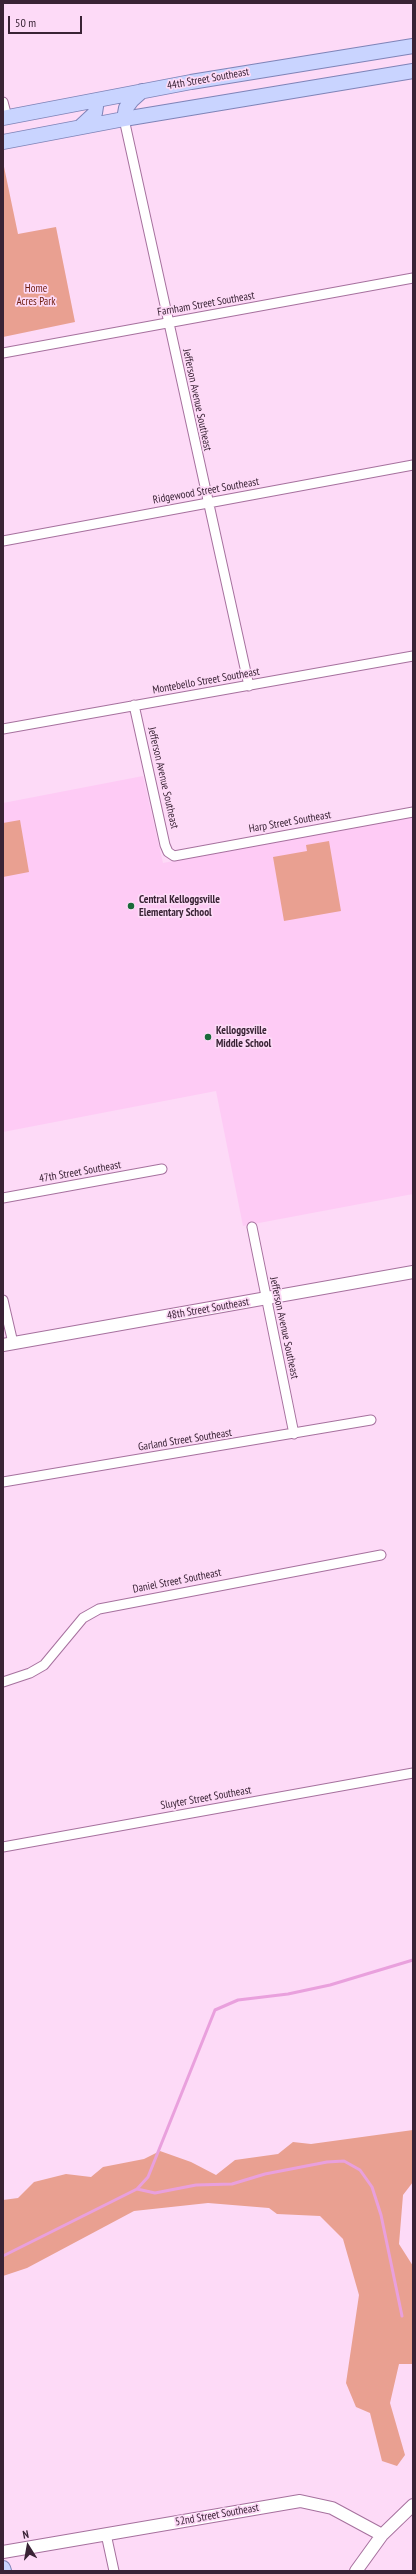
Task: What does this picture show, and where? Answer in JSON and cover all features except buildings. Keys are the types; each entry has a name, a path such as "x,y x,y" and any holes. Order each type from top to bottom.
{"main road":[{"name":"44th Street Southeast","path":"5,117 143,91 413,46"},
{"path":"3,142 124,119 413,71"},
{"path":"124,119 126,108 132,100 143,91"},
{"path":"80,127 95,113 97,100"}],"street":[{"path":"3,102 5,117"},
{"name":"Jefferson Avenue Southeast","path":"124,119 249,686"},
{"name":"Farnham Street Southeast","path":"3,352 413,278"},
{"name":"Ridgewood Street Southeast","path":"3,541 413,465"},
{"name":"Montebello Street Southeast","path":"3,728 413,656"},
{"name":"Jefferson Avenue Southeast","path":"134,705 165,845 171,854"},
{"name":"Harp Street Southeast","path":"171,854 176,856 413,812"},
{"name":"47th Street Southeast","path":"3,1198 162,1169"},
{"name":"Jefferson Avenue Southeast","path":"252,1227 265,1299 294,1434"},
{"name":"48th Street Southeast","path":"8,1344 413,1272"},
{"path":"3,1300 8,1344"},
{"name":"Garland Street Southeast","path":"3,1482 371,1420"},
{"name":"Daniel Street Southeast","path":"3,1682 30,1673 44,1664 83,1618 99,1609 381,1555"},
{"name":"Sluyter Street Southeast","path":"3,1846 413,1773"},
{"name":"52nd Street Southeast","path":"3,2552 300,2501 332,2508 382,2535"},
{"path":"356,2571 382,2535 413,2505"},
{"path":"106,2534 114,2571"}],"shaded area":[{"name":"Kelloggsville Middle School","path":"143,776 163,863 413,816 413,1194 243,1226 216,1091 3,1132 3,803"}],"green space":[{"name":"Home Acres Park","path":"3,162 18,234 56,227 75,322 3,337"},
{"path":"20,820 29,872 3,877 3,823"},
{"path":"329,841 341,911 284,921 273,857 307,851 306,845"},
{"path":"413,2130 413,2182 403,2195 399,2244 413,2266 413,2364 399,2364 390,2403 405,2455 397,2466 382,2461 370,2413 356,2407 346,2383 359,2295 343,2239 320,2216 277,2214 269,2208 208,2203 134,2211 27,2268 3,2276 3,2200 18,2198 34,2182 66,2174 91,2177 103,2167 144,2159 160,2151 191,2162 216,2175 235,2160 278,2154 293,2142 311,2144"}],"waterway":[{"path":"3,2256 137,2189 148,2177 215,2010 238,2000 288,1994 330,1985 413,1960"},
{"path":"137,2189 155,2193 196,2185 232,2184 265,2174 327,2162 344,2161 360,2170 372,2187 381,2215 402,2316"}],"place":[{"name":"Central Kelloggsville Elementary School","path":"131,906"},
{"name":"Kelloggsville Middle School","path":"208,1037"}]}
